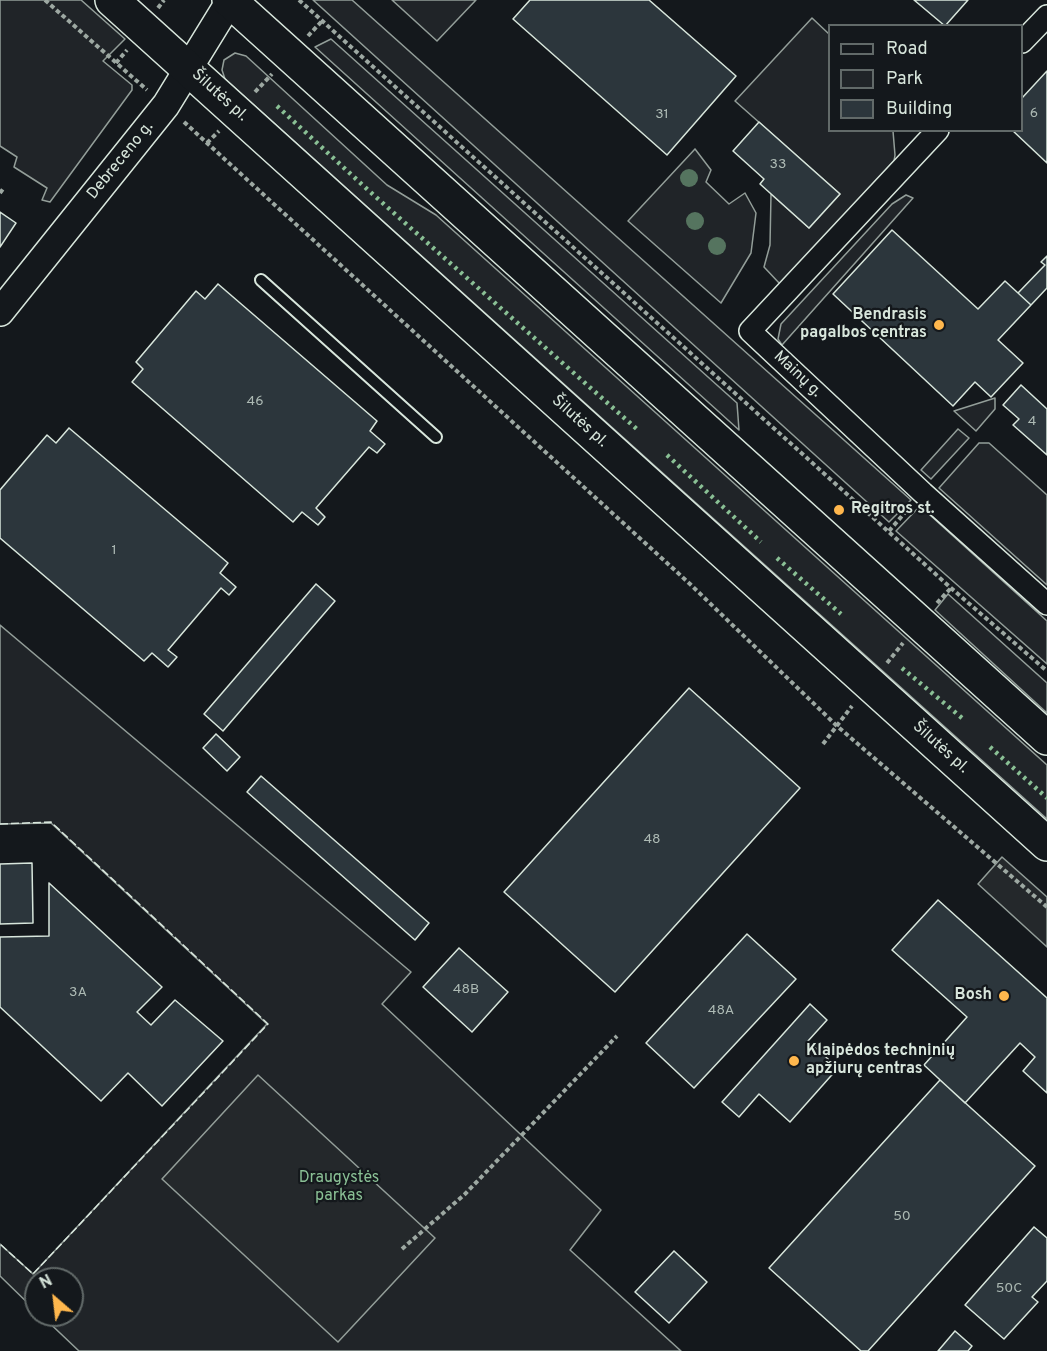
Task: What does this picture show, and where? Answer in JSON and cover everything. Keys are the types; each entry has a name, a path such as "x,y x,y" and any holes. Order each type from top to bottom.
{"main road":[{"name":"Šilutės pl.","path":"112,0 1047,844"},
{"path":"230,0 1047,738"}],"street":[{"name":"Debreceno g.","path":"0,312 166,105 230,0"},
{"path":"1023,41 1047,16"},
{"name":"Mainų g.","path":"936,132 750,331 923,493 1047,604"}],"lane":[{"path":"261,280 436,437"}],"path":[{"path":"45,0 166,105 690,584 837,726 1047,907"},
{"path":"299,0 1047,671"},
{"path":"207,143 322,21"},
{"path":"889,531 923,493"},
{"path":"402,1248 465,1194 617,1036"}],"green space":[{"path":"0,0 81,0 125,39 103,61 132,85 132,90 50,202 42,200 47,188 14,167 17,157 0,146"},
{"path":"313,0 352,0 911,500 889,522"},
{"path":"392,0 476,0 437,41"},
{"path":"812,18 828,33 828,132 893,132 894,161 780,284 764,267 770,245 771,194 809,228 840,194 735,101"},
{"path":"331,39 737,403 739,430 315,47"},
{"path":"235,53 246,56 387,185 436,215 1047,765 1047,819 225,79 222,70 224,60"},
{"path":"695,149 711,170 706,182 729,204 745,193 756,213 751,253 721,303 628,221"},
{"path":"906,195 913,198 782,345 778,339 781,324 892,204"},
{"path":"995,398 995,409 976,431 954,411"},
{"path":"958,429 969,438 931,479 921,470"},
{"path":"979,443 989,443 1047,495 1047,585 939,488"},
{"path":"920,506 1047,621 1047,664 896,531"},
{"path":"948,594 1047,683 1047,713 935,610"},
{"name":"Draugystės parkas","path":"0,625 411,972 382,1004 601,1210 570,1250 681,1351 79,1351 54,1327 84,1327 84,1267 40,1267 267,1024 51,823 0,824"},
{"name":"Draugystės parkas","path":"0,1244 25,1267 24,1299 0,1276"}],"shaded area":[{"path":"1002,857 1047,897 1047,947 978,884"},
{"path":"258,1075 435,1238 338,1342 162,1179"}],"building":[{"path":"530,0 649,0 736,76 667,155 513,19"},
{"path":"914,0 968,0 947,24 943,24"},
{"path":"1047,71 1047,163 1014,132 1023,132 1023,97"},
{"path":"759,122 840,194 809,228 760,184 764,179 733,151"},
{"path":"0,212 16,223 0,247"},
{"name":"Bendrasis pagalbos centras","path":"892,230 978,309 1005,281 1031,305 998,340 1023,363 991,397 975,382 953,406 833,294"},
{"path":"1047,256 1047,288 1031,305 1018,293 1045,265 1041,262"},
{"path":"218,284 377,421 370,431 385,444 377,453 369,447 316,508 325,517 318,525 302,512 293,522 132,382 143,369 136,362 196,291 205,299"},
{"path":"1021,385 1047,409 1047,455 1013,425 1019,419 1003,405"},
{"path":"69,428 228,563 220,573 236,587 229,595 221,588 168,650 177,657 168,667 152,653 144,661 0,538 0,490 47,435 56,443"},
{"path":"316,584 335,601 223,731 204,714"},
{"path":"689,688 800,788 615,992 504,892"},
{"path":"216,734 240,757 227,771 203,748"},
{"path":"261,776 429,923 415,940 247,792"},
{"path":"32,863 33,923 0,924 0,864"},
{"path":"49,883 162,987 137,1012 151,1025 175,1000 223,1041 162,1106 128,1073 101,1101 0,1007 0,937 49,936"},
{"path":"938,900 1047,998 1047,1093 1023,1071 1035,1057 1020,1043 965,1103 924,1065 967,1017 892,950"},
{"path":"747,934 796,979 694,1088 646,1043"},
{"path":"459,948 508,992 472,1032 423,987"},
{"name":"Klaipėdos techninių apžiurų centras","path":"810,1004 827,1020 808,1041 838,1068 790,1122 759,1094 739,1117 722,1102"},
{"path":"940,1080 1035,1166 868,1351 861,1351 769,1268"},
{"path":"1034,1227 1047,1238 1047,1281 1032,1297 1038,1302 1004,1339 965,1305"},
{"path":"674,1251 707,1282 669,1323 635,1292"},
{"path":"955,1331 972,1346 968,1351 938,1351"}],"hedge":[{"path":"277,106 639,431"},
{"path":"667,455 761,542"},
{"path":"777,558 841,614"},
{"path":"902,668 962,718"},
{"path":"990,747 1047,798"}],"fence":[{"path":"0,824 51,822 268,1024 33,1274 0,1244"}],"place":[{"name":"Bendrasis pagalbos centras","path":"939,325"},
{"name":"Regitros st.","path":"839,510"},
{"name":"Bosh","path":"1004,996"},
{"name":"Klaipėdos techninių apžiurų centras","path":"794,1061"}]}
